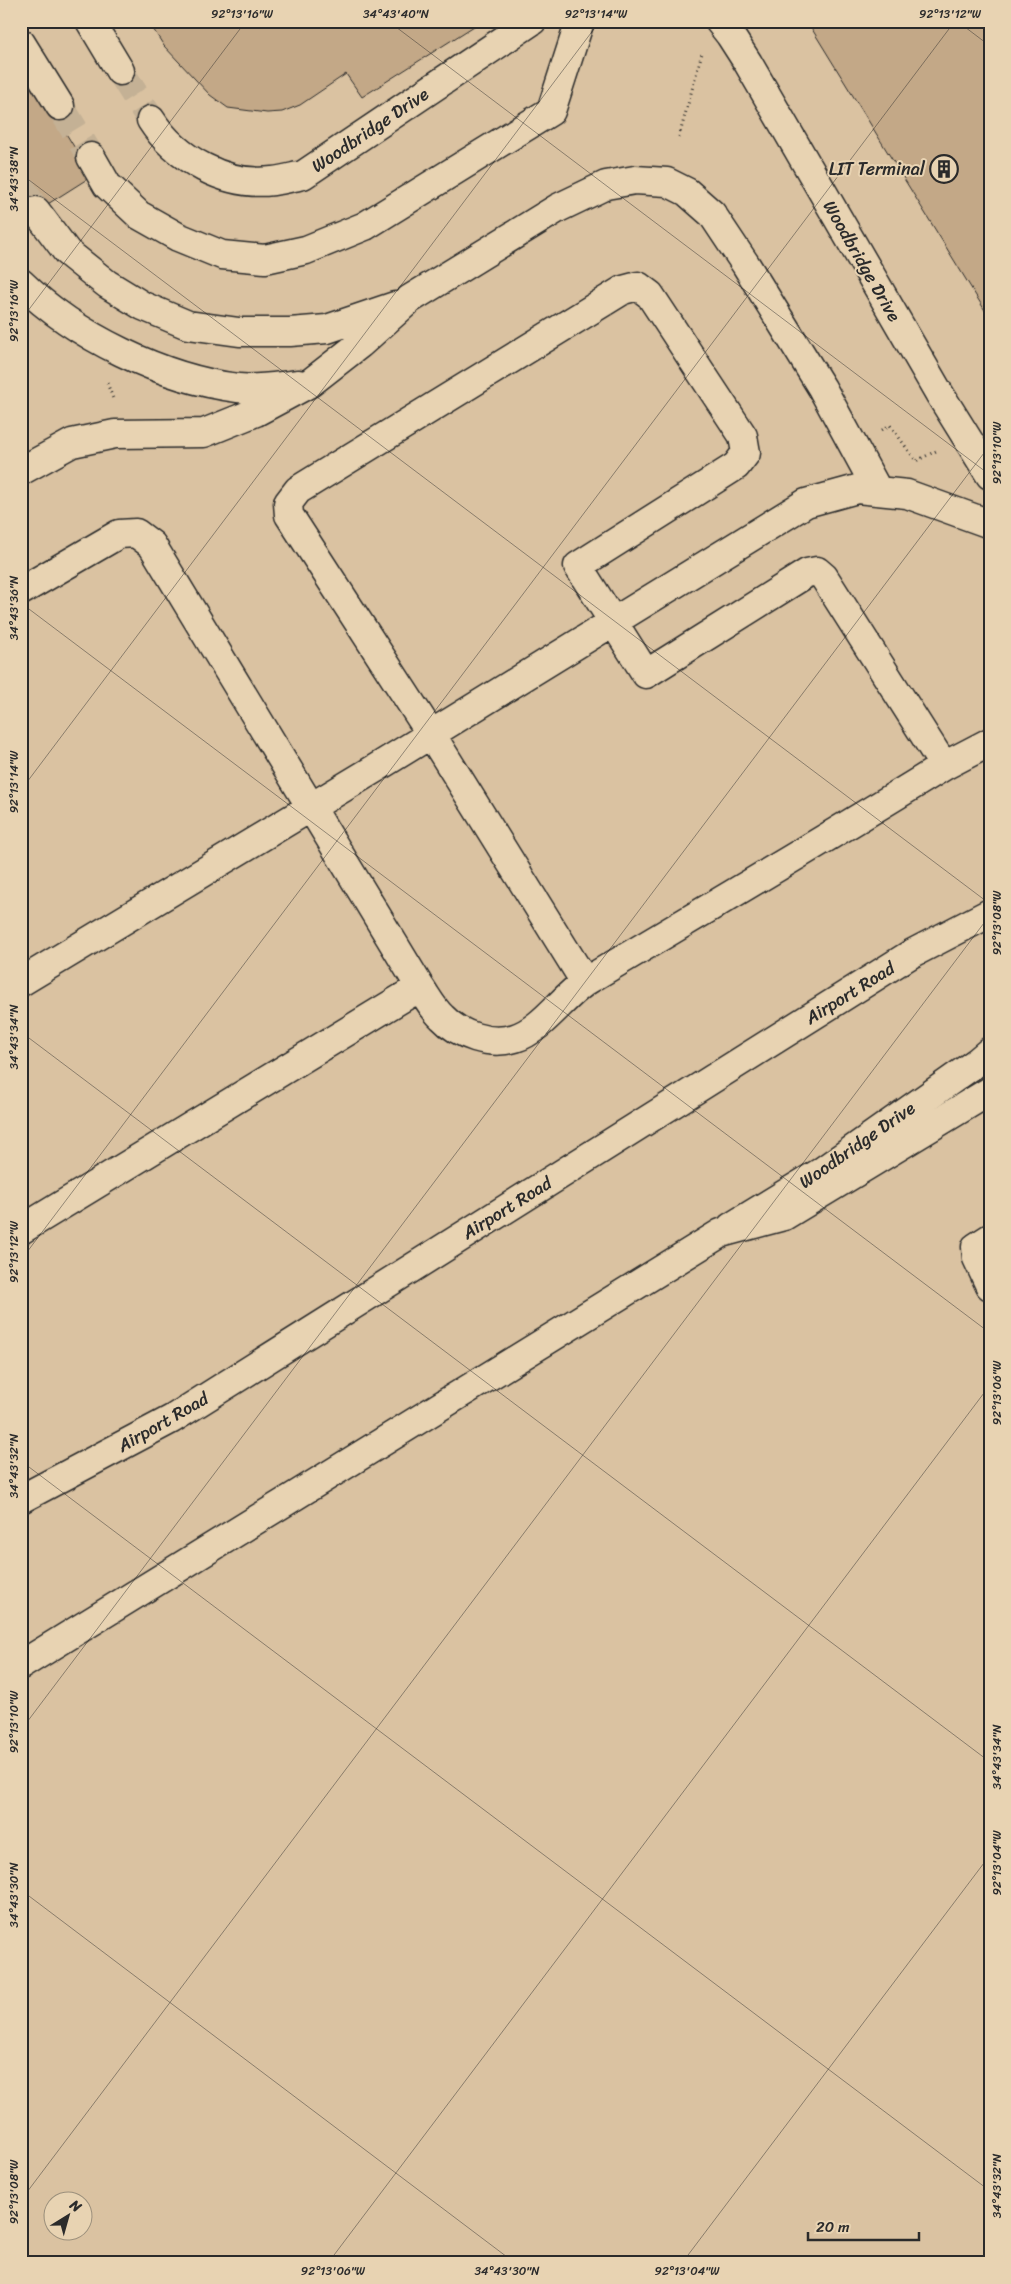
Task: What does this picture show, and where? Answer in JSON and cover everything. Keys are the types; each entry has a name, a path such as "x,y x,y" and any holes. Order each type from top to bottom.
{"main road":[{"path":"90,21 120,71"},
{"name":"Woodbridge Drive","path":"150,120 177,151 208,170 240,180 272,182 303,175 532,21"},
{"path":"91,157 107,185 139,215 178,237 222,255 265,259 306,250 365,226 551,111 580,21"},
{"name":"Woodbridge Drive","path":"718,21 730,35 748,63 990,475"},
{"path":"21,43 60,106"},
{"path":"21,471 72,443 115,434 204,433 256,412 310,384 360,344 403,303 558,208 606,185 635,180 667,182 687,192 712,214 822,388 878,490"},
{"path":"36,211 67,252 108,284 143,306 188,325 238,332 327,329 403,303"},
{"path":"21,284 78,327 119,352 191,380 240,388 310,384"},
{"path":"585,982 431,734 290,515 288,503 298,490 623,290 638,286 650,295 743,436 746,453 736,466 578,566 646,674 807,573 817,571 824,576 944,766"},
{"path":"21,982 431,734 806,503 858,489 878,490 907,494 990,524"},
{"path":"21,591 119,534 136,533 152,545 420,987 442,1017 457,1030 479,1039 515,1038 531,1029 585,982 944,766 984,745"},
{"name":"Airport Road","path":"21,1499 172,1419 911,954 990,913"},
{"path":"21,1230 420,987"},
{"name":"Woodbridge Drive","path":"721,1233 821,1172 990,1051"},
{"path":"21,1665 721,1233 784,1216 990,1091"},
{"path":"990,1238 976,1247 977,1258 990,1286"}],"path":[{"path":"679,137 703,50"},
{"path":"105,379 116,406"},
{"path":"854,446 890,425 916,461 965,434"}],"shaded area":[{"path":"21,21 990,21 990,2263 21,2263"}],"building":[{"path":"148,21 482,21 362,97 346,74 300,105 282,112 267,113 228,108 210,95 164,46"},
{"name":"LIT Terminal","path":"807,21 990,21 989,317"},
{"path":"21,60 92,176 21,221"}],"tunnel":[{"path":"120,71 151,120"},
{"path":"60,106 91,157"},
{"path":"21,187 36,211"}],"place":[{"name":"LIT Terminal","path":"944,169"}]}
